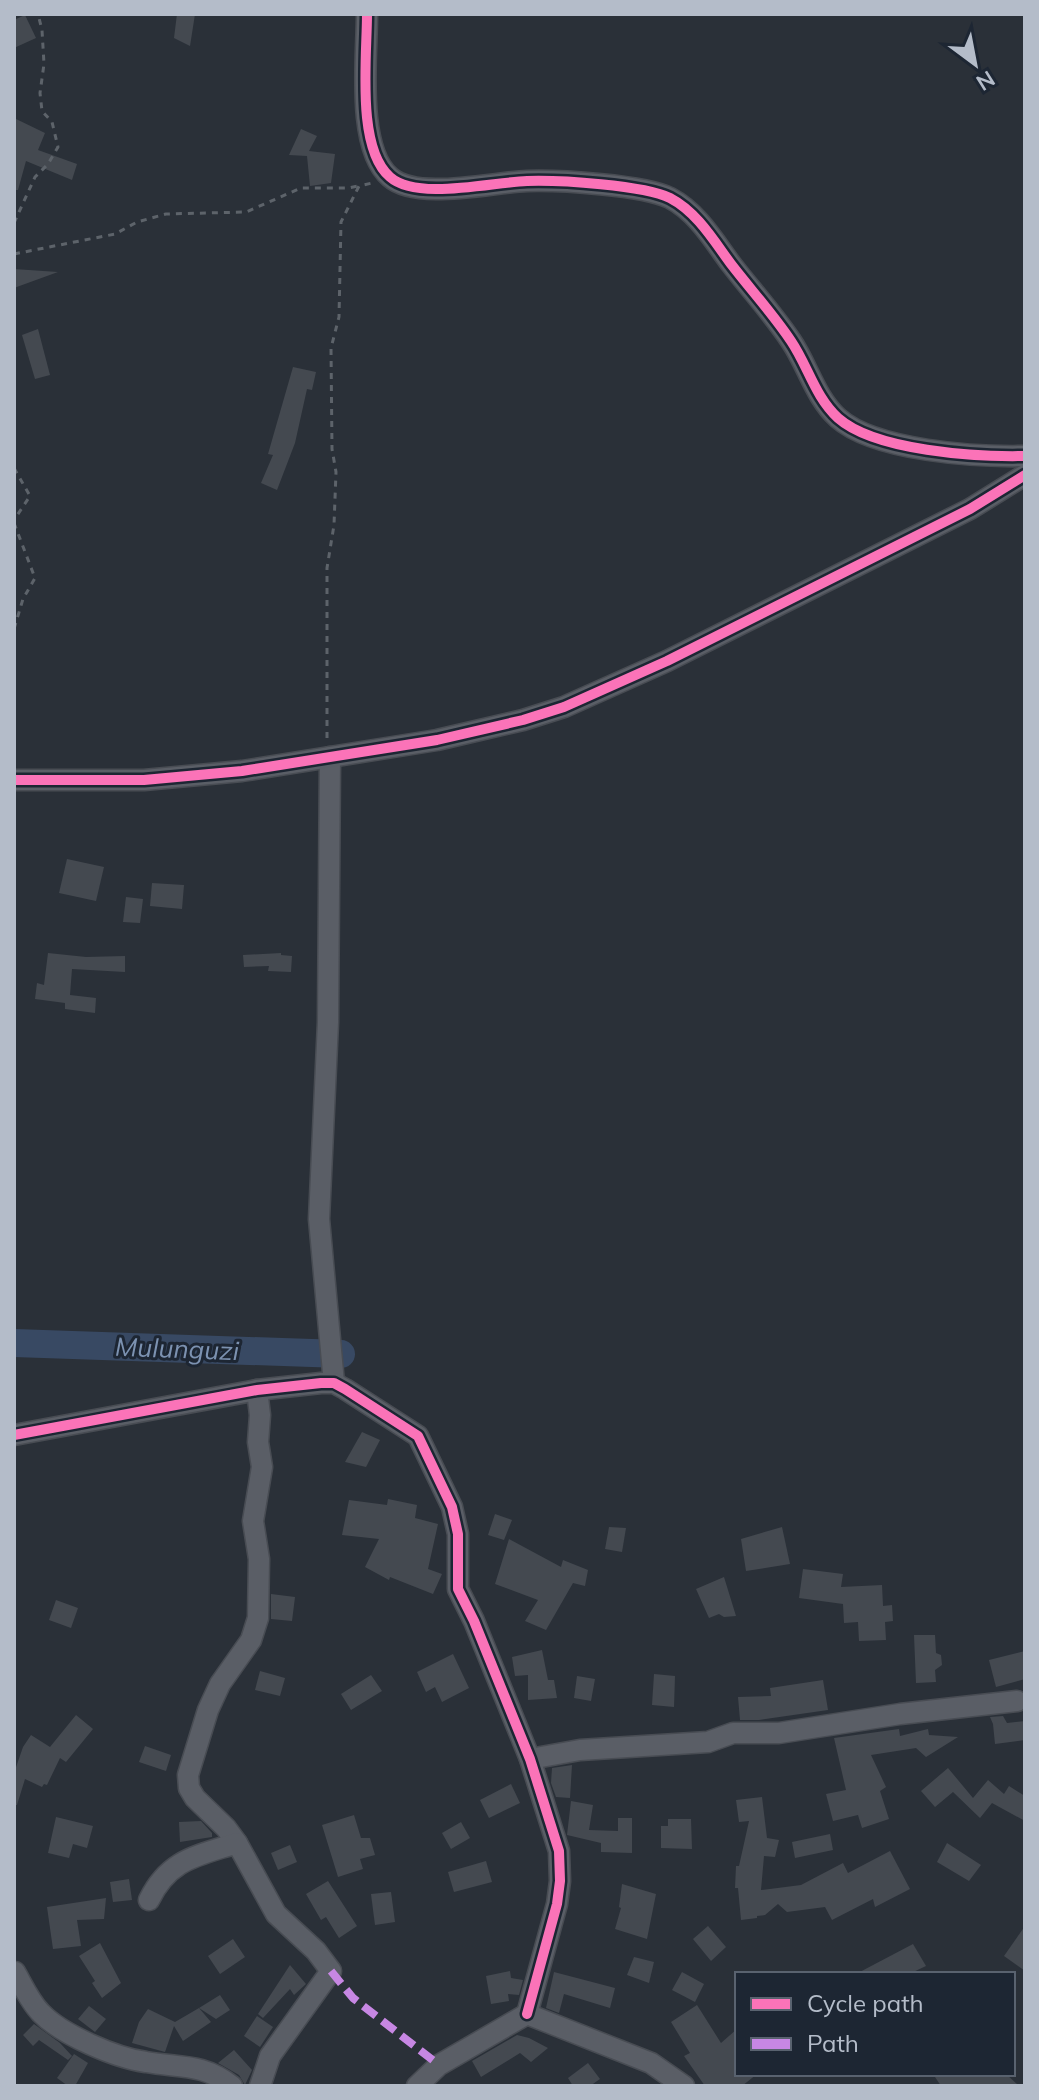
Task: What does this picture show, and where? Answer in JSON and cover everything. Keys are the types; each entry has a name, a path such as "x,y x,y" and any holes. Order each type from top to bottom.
{"street":[{"path":"367,14 367,105 371,142 378,164 391,178 408,186 426,188 537,181 637,189 664,195 682,205 701,224 791,340 814,387 845,424 872,436 950,453 1025,456"},
{"path":"14,780 144,780 242,771 437,740 523,720 564,707 667,661 970,509 1025,475"},
{"path":"330,757 328,1008 319,1219 334,1383"},
{"path":"14,1435 257,1390 334,1383 418,1436 452,1507 458,1534 460,1597 474,1621 530,1759 559,1851 560,1881 557,1904 527,2014 439,2065 417,2086"},
{"path":"257,1390 262,1467 253,1521 259,1559 258,1618 251,1640 230,1668 208,1710 188,1775 189,1788 237,1843 276,1914 316,1951 331,1971 270,2056 260,2086"},
{"path":"530,1759 580,1750 708,1742 733,1733 779,1733 900,1714 1017,1701"},
{"path":"149,1900 162,1876 177,1865 237,1843"},
{"path":"15,1972 43,2015 72,2034 122,2057 199,2067 218,2075 232,2086"},
{"path":"527,2014 651,2063 684,2086"}],"path":[{"path":"14,223 35,177 48,164 58,147 52,122 42,111 40,93 44,64 38,14"},
{"path":"14,254 115,234 137,222 166,214 246,212 301,188 348,188 391,178"},
{"path":"330,757 325,715 327,568 334,525 336,472 332,449 331,348 339,317 341,222 359,186"},
{"path":"14,468 30,496 14,522 35,578 23,599 14,629"}],"building":[{"path":"177,14 195,14 190,46 174,38"},
{"path":"25,15 36,38 14,48 14,20"},
{"path":"14,118 45,133 38,150 77,164 72,180 26,161 18,190 14,190"},
{"path":"301,129 317,136 309,151 335,154 331,183 310,186 307,156 289,155"},
{"path":"14,269 58,272 14,288"},
{"path":"38,329 50,375 35,379 22,335"},
{"path":"293,367 316,372 312,390 307,389 295,443 277,490 261,483 273,455 268,454"},
{"path":"67,859 104,867 96,901 59,893"},
{"path":"152,883 184,885 182,909 150,906"},
{"path":"126,897 143,899 140,923 123,922"},
{"path":"48,953 86,957 125,956 125,972 72,969 70,995 96,998 95,1013 65,1009 65,1003 35,999 37,983 44,985"},
{"path":"281,953 292,956 291,972 268,971 269,966 244,967 243,955"},
{"path":"362,1432 380,1440 366,1467 345,1462"},
{"path":"388,1499 417,1505 415,1518 438,1524 428,1569 442,1574 433,1594 390,1577 389,1580 365,1567 379,1539 342,1535 349,1500 387,1505"},
{"path":"495,1514 512,1520 504,1540 488,1535"},
{"path":"609,1527 626,1528 622,1552 605,1549"},
{"path":"782,1527 790,1564 746,1571 741,1539"},
{"path":"509,1539 561,1567 563,1560 588,1570 585,1586 573,1583 546,1630 525,1621 538,1600 495,1584"},
{"path":"803,1569 843,1574 841,1587 882,1585 883,1606 892,1605 893,1621 885,1622 886,1640 859,1641 858,1622 844,1623 843,1604 799,1598"},
{"path":"724,1577 736,1616 719,1614 709,1618 696,1589"},
{"path":"271,1594 295,1597 292,1621 271,1619"},
{"path":"56,1600 78,1608 71,1628 49,1620"},
{"path":"914,1635 935,1635 936,1653 941,1655 942,1665 935,1670 936,1682 916,1683"},
{"path":"542,1650 548,1680 554,1680 557,1698 528,1700 528,1675 515,1676 512,1657"},
{"path":"1025,1651 1025,1679 996,1687 989,1660"},
{"path":"453,1654 469,1688 442,1702 435,1687 426,1692 417,1672"},
{"path":"260,1671 285,1678 280,1696 255,1690"},
{"path":"654,1674 675,1676 674,1707 652,1705"},
{"path":"371,1675 382,1691 351,1710 341,1694"},
{"path":"577,1676 595,1679 591,1701 574,1698"},
{"path":"823,1680 828,1710 740,1720 738,1697 771,1696 770,1688"},
{"path":"76,1715 93,1729 66,1762 60,1758 47,1785 42,1787 25,1779 17,1805 14,1805 14,1773 23,1747 31,1735 50,1747"},
{"path":"1003,1716 1007,1723 1025,1721 1025,1740 995,1744 990,1717"},
{"path":"899,1729 900,1736 928,1729 929,1735 958,1737 926,1757 916,1748 871,1755 886,1787 880,1791 889,1819 862,1828 858,1815 833,1821 826,1794 846,1790 834,1738"},
{"path":"145,1746 171,1755 166,1771 139,1762"},
{"path":"572,1765 570,1798 556,1797 551,1783 552,1768"},
{"path":"948,1768 973,1798 988,1780 1004,1794 1009,1786 1025,1796 1025,1821 992,1803 980,1818 953,1792 935,1807 921,1791"},
{"path":"511,1784 520,1803 489,1818 480,1800"},
{"path":"762,1797 767,1838 779,1840 775,1857 764,1856 761,1890 801,1885 843,1863 848,1873 890,1851 910,1889 875,1907 873,1899 832,1920 825,1907 787,1912 778,1904 765,1915 741,1920 738,1888 735,1888 736,1866 739,1866 749,1821 739,1822 736,1800"},
{"path":"571,1801 593,1805 589,1830 618,1831 618,1818 632,1818 632,1853 601,1852 601,1843 567,1835"},
{"path":"354,1815 361,1838 370,1838 375,1855 360,1859 363,1869 338,1877 322,1825"},
{"path":"56,1817 93,1826 87,1848 73,1844 69,1858 48,1853"},
{"path":"668,1819 691,1819 692,1849 661,1848 661,1826 668,1826"},
{"path":"201,1821 212,1837 180,1842 179,1822"},
{"path":"461,1822 470,1838 451,1849 442,1833"},
{"path":"830,1834 833,1850 795,1858 792,1842"},
{"path":"947,1843 981,1865 969,1881 937,1862"},
{"path":"290,1845 297,1862 278,1870 271,1853"},
{"path":"486,1861 492,1882 454,1892 448,1872"},
{"path":"129,1879 132,1900 113,1902 110,1882"},
{"path":"328,1881 357,1926 339,1938 326,1917 321,1920 306,1894"},
{"path":"622,1884 656,1894 647,1939 615,1929 621,1908"},
{"path":"391,1892 395,1922 375,1925 371,1894"},
{"path":"106,1898 104,1919 77,1920 81,1946 53,1949 47,1907"},
{"path":"708,1926 726,1947 711,1961 693,1939"},
{"path":"1025,1926 1025,1971 1004,1956"},
{"path":"233,1939 245,1957 220,1974 208,1956"},
{"path":"100,1943 121,1983 102,1998 79,1956"},
{"path":"913,1944 926,1966 913,1972 860,1972"},
{"path":"634,1957 654,1962 649,1983 627,1975"},
{"path":"290,1965 306,1984 294,1995 290,1989 263,2018 258,2014"},
{"path":"510,1971 511,1978 523,1980 519,1995 508,1994 509,2001 491,2004 486,1976"},
{"path":"554,1972 615,1988 610,2008 564,1994 559,2013 546,2008"},
{"path":"682,1972 704,1984 695,2002 672,1990"},
{"path":"220,1995 230,2010 216,2019 199,2008"},
{"path":"697,2005 721,2043 735,2031 735,2076 754,2076 742,2086 705,2086 684,2056 690,2053 671,2022"},
{"path":"89,2006 106,2019 95,2032 78,2019"},
{"path":"199,2008 211,2022 183,2041 174,2026 165,2052 132,2043 139,2022 148,2009 175,2022"},
{"path":"257,2016 273,2027 260,2047 244,2036"},
{"path":"34,2024 72,2056 68,2060 39,2040 33,2046 23,2035"},
{"path":"517,2035 548,2048 531,2062 520,2053 481,2077 472,2061"},
{"path":"234,2050 252,2070 245,2085 239,2075 218,2063"},
{"path":"74,2054 88,2063 75,2086 68,2086 57,2078"},
{"path":"588,2063 600,2079 590,2086 573,2086 568,2078"},
{"path":"934,2076 1008,2076 1019,2086 941,2086"}],"waterway":[{"name":"Mulunguzi","path":"14,1343 341,1354"}],"marked path":[{"path":"331,1971 353,1998 439,2065"}],"cycle path":[{"path":"367,14 365,77 368,124 379,163 390,177 418,188 559,181 622,187 670,198 689,211 704,228 777,321 823,401 838,418 855,429 901,445 954,453 1025,456"},
{"path":"14,780 144,780 242,771 437,740 523,720 564,707 667,661 970,509 1025,475"},
{"path":"14,1435 257,1390 334,1383 418,1436 452,1507 458,1534 458,1589 530,1759 559,1851 557,1904 527,2014"}]}
